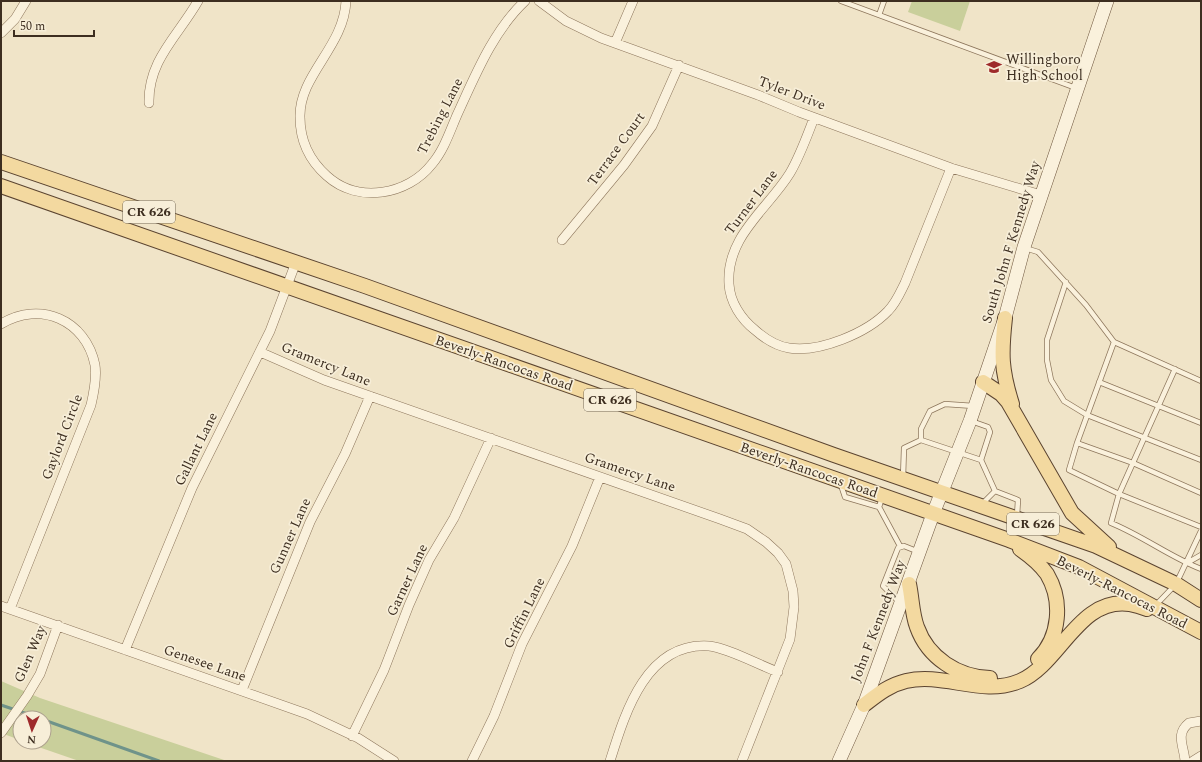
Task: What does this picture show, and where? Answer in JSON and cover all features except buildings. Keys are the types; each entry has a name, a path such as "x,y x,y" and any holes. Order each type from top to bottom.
{"main road":[{"name":"Beverly-Rancocas Road","path":"1,162 296,262 903,479 1096,546 1176,584 1201,600"},
{"name":"Beverly-Rancocas Road","path":"1,186 840,481 881,502 933,514 1009,540 1079,567 1155,606 1201,632"},
{"path":"1005,318 1001,350 1003,376 1016,413 1051,480 1072,513 1123,558"},
{"path":"983,382 1001,394 1016,413"},
{"path":"909,584 916,625 921,636 930,649 943,662 959,672 978,678 997,679 1016,674 1032,665 1045,652 1054,637 1057,620 1057,604 1053,588 1046,574 1036,561 1009,540"},
{"path":"864,705 889,687 906,681 924,679 982,687 1001,686 1020,681 1037,670 1047,661 1080,623 1096,611 1112,604 1130,604 1180,620"}],"street":[{"path":"1,33 15,19 26,1"},
{"path":"150,103 149,85 152,74 164,51 198,1"},
{"name":"Trebing Lane","path":"346,1 342,25 336,38 305,89 301,103 301,131 310,158 329,178 341,186 369,193 398,189 411,183 433,163 441,150 498,33 525,1"},
{"name":"Tyler Drive","path":"539,1 583,30 615,43 679,65 814,118 951,168 1042,195"},
{"path":"615,43 634,1"},
{"name":"South John F Kennedy Way","path":"942,492 970,421 1005,318 1024,247 1107,1"},
{"name":"Terrace Court","path":"562,240 644,138 660,113 679,65"},
{"name":"Turner Lane","path":"814,118 790,173 743,233 731,259 729,284 734,303 741,316 751,327 775,343 789,348 819,347 862,330 888,311 898,298 906,283 951,168"},
{"name":"Gallant Lane","path":"125,650 197,477 260,352 288,288 296,262"},
{"name":"Gaylord Circle","path":"1,324 15,317 28,314 41,313 55,316 77,331 86,341 95,366 96,379 92,405 10,610"},
{"name":"Gramercy Lane","path":"260,352 310,375 747,529 766,542 786,564 793,591 794,607 790,639 742,761"},
{"name":"Gunner Lane","path":"242,690 310,522 342,460 370,396"},
{"name":"Garner Lane","path":"352,736 384,670 409,604 429,560 454,518 491,438"},
{"name":"Griffin Lane","path":"472,761 494,716 522,644 572,546 600,477"},
{"name":"John F Kennedy Way","path":"840,761 864,705 921,553 933,514 942,492"},
{"name":"Genesee Lane","path":"1,606 307,714 352,736 394,761"},
{"name":"Glen Way","path":"1,734 40,674 58,625"},
{"path":"610,761 637,691 644,678 664,658 686,648 709,646 725,650 778,672"},
{"path":"1185,761 1181,742 1182,731 1189,723 1201,721"},
{"path":"1193,761 1201,756"}],"lane":[{"path":"841,1 1077,89"},
{"path":"879,15 884,1"},
{"path":"1024,247 1038,252 1086,305 1114,342 1201,381"},
{"path":"1066,282 1047,340 1047,360 1051,380 1064,401 1087,415 1201,460"},
{"path":"1114,342 1077,443 1069,470 1120,494 1201,527"},
{"path":"1175,369 1120,494 1111,522 1136,533 1187,563 1201,569"},
{"path":"1099,382 1201,423"},
{"path":"921,440 921,429 930,410 945,404 975,406"},
{"path":"970,421 988,427 990,432 981,460 995,491 1018,500 1017,518"},
{"path":"903,479 904,448 921,440 981,460"},
{"path":"1077,443 1133,463 1201,493"},
{"path":"980,506 995,491"},
{"path":"881,502 900,546 921,553"},
{"path":"1155,606 1176,584 1201,532"},
{"path":"900,546 883,586 901,603"},
{"path":"1187,563 1201,555"}],"green space":[{"path":"912,1 970,1 960,31 908,12"},
{"path":"1,681 40,698 227,761 79,761 47,750 52,750 52,710 12,710 12,737 1,733"}],"waterway":[{"path":"1,705 16,710"},
{"path":"52,723 159,761"}],"place":[{"name":"Willingboro High School","path":"994,67"}]}
